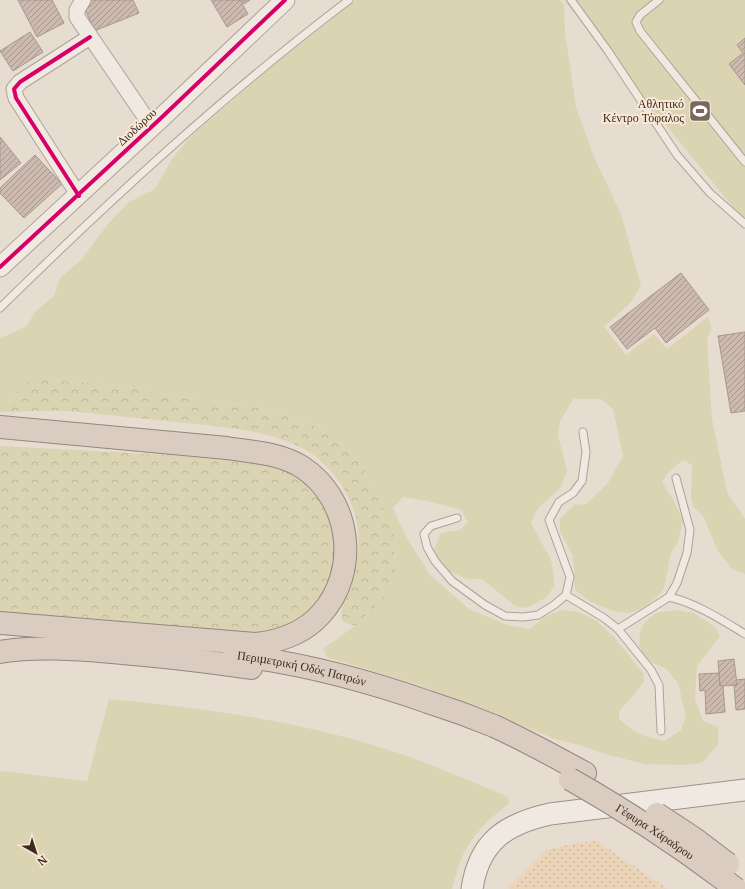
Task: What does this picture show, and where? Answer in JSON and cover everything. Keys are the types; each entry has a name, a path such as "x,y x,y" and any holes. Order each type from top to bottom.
{"highway":[{"path":"0,426 227,448 264,453 284,458 303,467 325,490 336,507 344,526 345,546 345,556 341,576 333,598 327,607 320,615 300,630 282,639 271,642 257,644 0,623"},
{"name":"Περιμετρική Οδός Πατρών","path":"0,633 192,649 264,659 354,678 415,697 493,726 578,776"},
{"name":"Περιμετρική Οδός Πατρών","path":"0,652 20,649 76,649 164,656 309,678 396,702 478,734 578,776"},
{"name":"Γέφυρα Χάραδρου","path":"578,776 660,816 695,839 745,877"},
{"name":"Γέφυρα Χάραδρου","path":"578,776 736,889"}],"main road":[{"path":"472,889 477,865 483,853 510,828 528,820 550,814 745,790"}],"street":[{"path":"83,0 77,10 77,17 152,127"},
{"name":"Διοδώρου","path":"0,267 152,127 284,0"},
{"path":"78,196 16,98 14,89 20,82 90,37"}],"lane":[{"path":"0,308 67,243 213,109 290,45 350,0"},
{"path":"571,0 608,51 676,155 710,193 745,224"},
{"path":"659,0 640,15 636,22 640,31 745,162"},
{"path":"457,518 431,526 424,534 427,546 435,562 452,581 485,605 505,616 524,618 538,615 554,605 566,595 570,577 549,520 559,502 573,493 582,480 586,452 583,432"},
{"path":"618,629 669,597 677,583 687,553 690,530 676,478"},
{"path":"566,595 604,618 618,629 646,664 659,685 661,731"},
{"path":"669,597 679,599 705,611 745,634"}],"green space":[{"path":"356,0 560,0 564,5 565,32 576,107 593,155 621,214 641,285 632,301 604,327 626,355 654,334 667,349 708,317 712,329 707,338 712,419 727,492 745,519 745,574 732,569 718,551 703,516 693,507 691,496 692,465 683,460 668,473 662,482 673,499 683,521 677,544 671,553 664,588 656,598 643,608 629,613 613,611 591,602 575,590 573,556 560,532 560,519 574,505 586,504 608,483 623,456 613,409 601,399 573,399 560,422 558,435 567,471 559,490 538,508 531,523 551,560 555,586 544,599 526,608 515,606 482,579 468,579 448,571 433,552 441,533 460,530 468,522 461,510 428,501 403,497 393,508 405,535 431,576 469,609 507,625 530,629 543,618 560,610 579,612 595,620 614,637 643,673 644,682 619,711 619,719 630,728 646,736 665,741 681,730 686,716 678,683 666,669 647,660 639,646 640,631 645,622 656,613 676,610 694,613 715,627 720,636 697,666 695,699 703,721 718,727 718,744 702,763 685,765 645,764 605,754 583,746 555,739 482,708 413,683 329,658 325,654 324,648 355,626 369,612 395,574 394,532 370,481 357,460 340,444 311,424 262,407 209,402 117,385 49,380 14,396 9,404 0,404 0,339 27,326 35,312 54,296 60,278 81,260 108,224 129,202 155,189 172,159 193,134 274,65"},
{"name":"Αθλητικό Κέντρο Τόφαλος","path":"564,0 745,0 745,222"},
{"path":"49,380 117,385 209,402 262,407 311,424 340,444 357,460 370,481 394,531 395,574 384,598 355,626 343,622 342,607 352,583 358,557 359,540 357,522 351,504 342,485 329,468 313,454 289,442 274,437 224,427 66,411 0,412 0,404 9,404 24,383"},
{"path":"0,446 245,459 289,470 312,489 321,499 334,530 335,556 330,584 309,612 298,620 282,628 265,633 203,633 89,618 0,613"},
{"path":"109,699 216,711 322,731 392,751 436,767 508,797 509,804 488,821 471,841 462,857 452,889 0,889 0,771 87,781"}],"sand":[{"path":"597,841 668,889 508,889 547,850 576,843"}],"building":[{"path":"18,0 52,0 64,23 37,37"},
{"path":"91,0 133,0 139,13 94,31 83,3"},
{"path":"211,0 240,0 248,14 227,27"},
{"path":"241,0 250,0 244,4"},
{"path":"30,32 43,52 13,71 0,51"},
{"path":"745,38 745,85 729,64 743,53 737,45"},
{"path":"0,137 21,163 0,180"},
{"path":"35,155 62,184 24,218 0,193 0,188"},
{"path":"681,273 709,310 666,343 655,328 627,349 610,327"},
{"path":"745,332 745,411 731,413 718,336"},
{"path":"734,659 737,685 720,686 718,661"},
{"path":"719,673 720,686 723,686 725,712 706,714 705,690 700,691 699,674"},
{"path":"745,679 745,709 736,710 734,685 737,685 736,680"}],"cycle path":[{"path":"0,267 160,119 285,0"},
{"path":"79,196 16,98 14,89 20,82 90,37"}],"place":[{"name":"Αθλητικό Κέντρο Τόφαλος","path":"700,111"}]}
